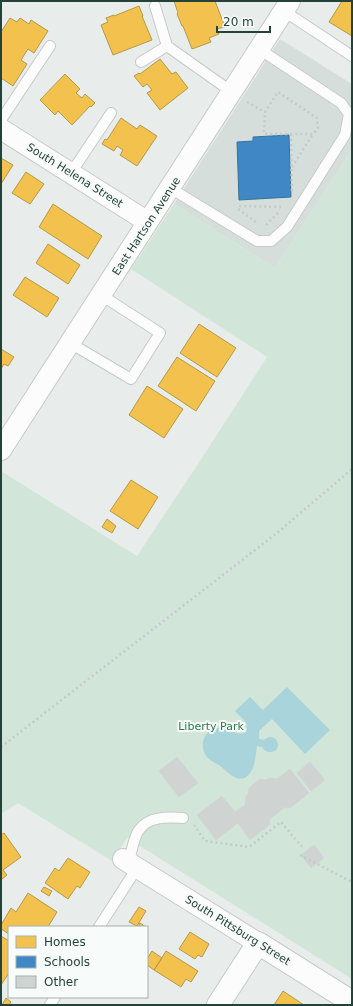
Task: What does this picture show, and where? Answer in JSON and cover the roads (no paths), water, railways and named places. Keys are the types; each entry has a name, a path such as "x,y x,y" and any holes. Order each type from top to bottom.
{"street":[{"name":"East Hartson Avenue","path":"1,450 170,188 239,97 259,49 287,6"},
{"name":"South Helena Street","path":"1,129 148,222"},
{"name":"South Pittsburg Street","path":"130,863 352,1002"},
{"path":"218,1005 258,942"}],"lane":[{"path":"155,6 167,46 239,97"},
{"path":"287,6 352,56"},
{"path":"1,120 50,46"},
{"path":"141,62 167,46"},
{"path":"170,188 257,241 271,241 287,227 345,135 349,114 341,103 259,49"},
{"path":"71,173 111,113"},
{"path":"70,343 131,379 160,333 101,295"},
{"path":"100,926 130,863 133,844 139,830 148,822 166,817 183,818"}],"water":[{"path":"287,687 330,730 305,754 272,719 259,731 259,739 264,740 269,737 273,737 278,742 277,749 269,752 265,751 262,747 257,746 253,767 246,777 242,779 234,777 206,756 203,749 204,738 214,729 224,728 237,733 246,732 246,723 235,711 250,697 263,710"}],"park label":[{"name":"Liberty Park","path":"211,726"}]}
